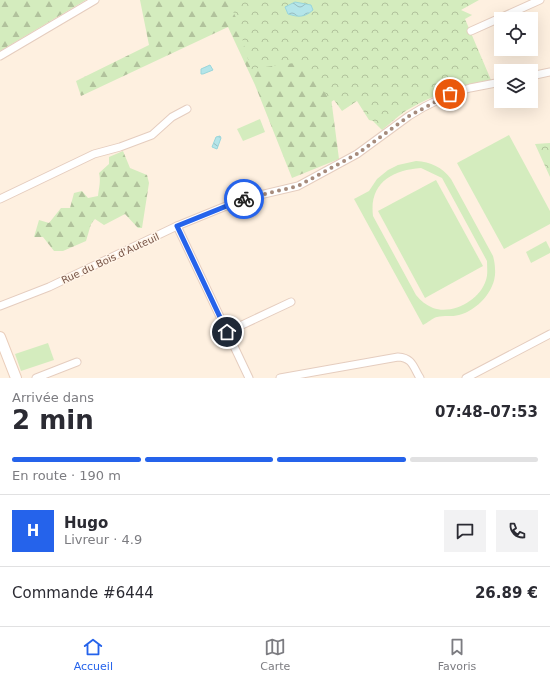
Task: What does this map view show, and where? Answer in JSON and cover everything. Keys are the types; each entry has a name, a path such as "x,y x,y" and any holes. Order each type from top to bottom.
{"street":[{"path":"0,56 95,0"},
{"path":"471,31 540,0"},
{"path":"538,75 550,72"},
{"name":"Rue du Bois d'Auteuil","path":"0,306 49,287 177,226 251,197 298,186 357,154 409,116 424,107 450,94 494,83"},
{"path":"0,199 94,154 120,147 152,135 172,117 187,109"},
{"path":"177,226 248,378"},
{"path":"227,332 290,302"},
{"path":"466,378 550,334"},
{"path":"0,336 12,377"},
{"path":"280,378 398,357 410,360 420,378"},
{"path":"36,378 76,362"}],"green space":[{"path":"0,0 86,0 0,51"},
{"path":"140,0 266,0 310,51 330,90 339,159 292,178 255,85 228,27 81,96 76,81 149,45"},
{"path":"228,0 479,0 461,10 472,15 465,19 491,80 459,87 428,99 406,111 382,130 373,121 369,120 357,101 342,111 334,100 331,102 309,68 301,62 251,70 237,20"},
{"path":"260,119 265,132 243,141 237,129"},
{"path":"509,135 550,211 550,224 504,249 457,163"},
{"path":"550,143 550,177 535,144"},
{"path":"123,151 130,168 147,175 149,183 142,228 138,228 125,214 104,225 95,219 91,224 86,241 63,251 54,251 43,237 34,237 39,220 49,223 61,208 70,208 74,193 82,191 88,198 98,196 100,181 99,173 109,164 109,157"},
{"path":"416,161 431,164 444,171 451,179 493,256 495,264 495,277 493,284 485,298 473,309 456,316 442,316 433,318 423,325 354,199 369,191 377,179 388,170 398,165","holes":["421,168 442,178 487,261 487,278 478,294 465,304 441,310 428,306 416,295 373,216 373,205 375,195 379,187 392,175 410,169"]},
{"path":"436,180 483,266 425,298 378,211"},
{"path":"546,241 550,249 550,253 531,263 526,252"},
{"path":"48,343 54,360 21,371 15,354"}],"water":[{"path":"295,2 311,5 313,10 301,16 288,14 285,7"},
{"path":"210,65 213,70 201,74 201,69"},
{"path":"220,136 221,138 217,149 212,147 216,137"}],"way so far":[{"path":"244,199 298,186 357,154 409,116 450,94"}],"route":[{"path":"227,332 177,226 244,199"}]}
